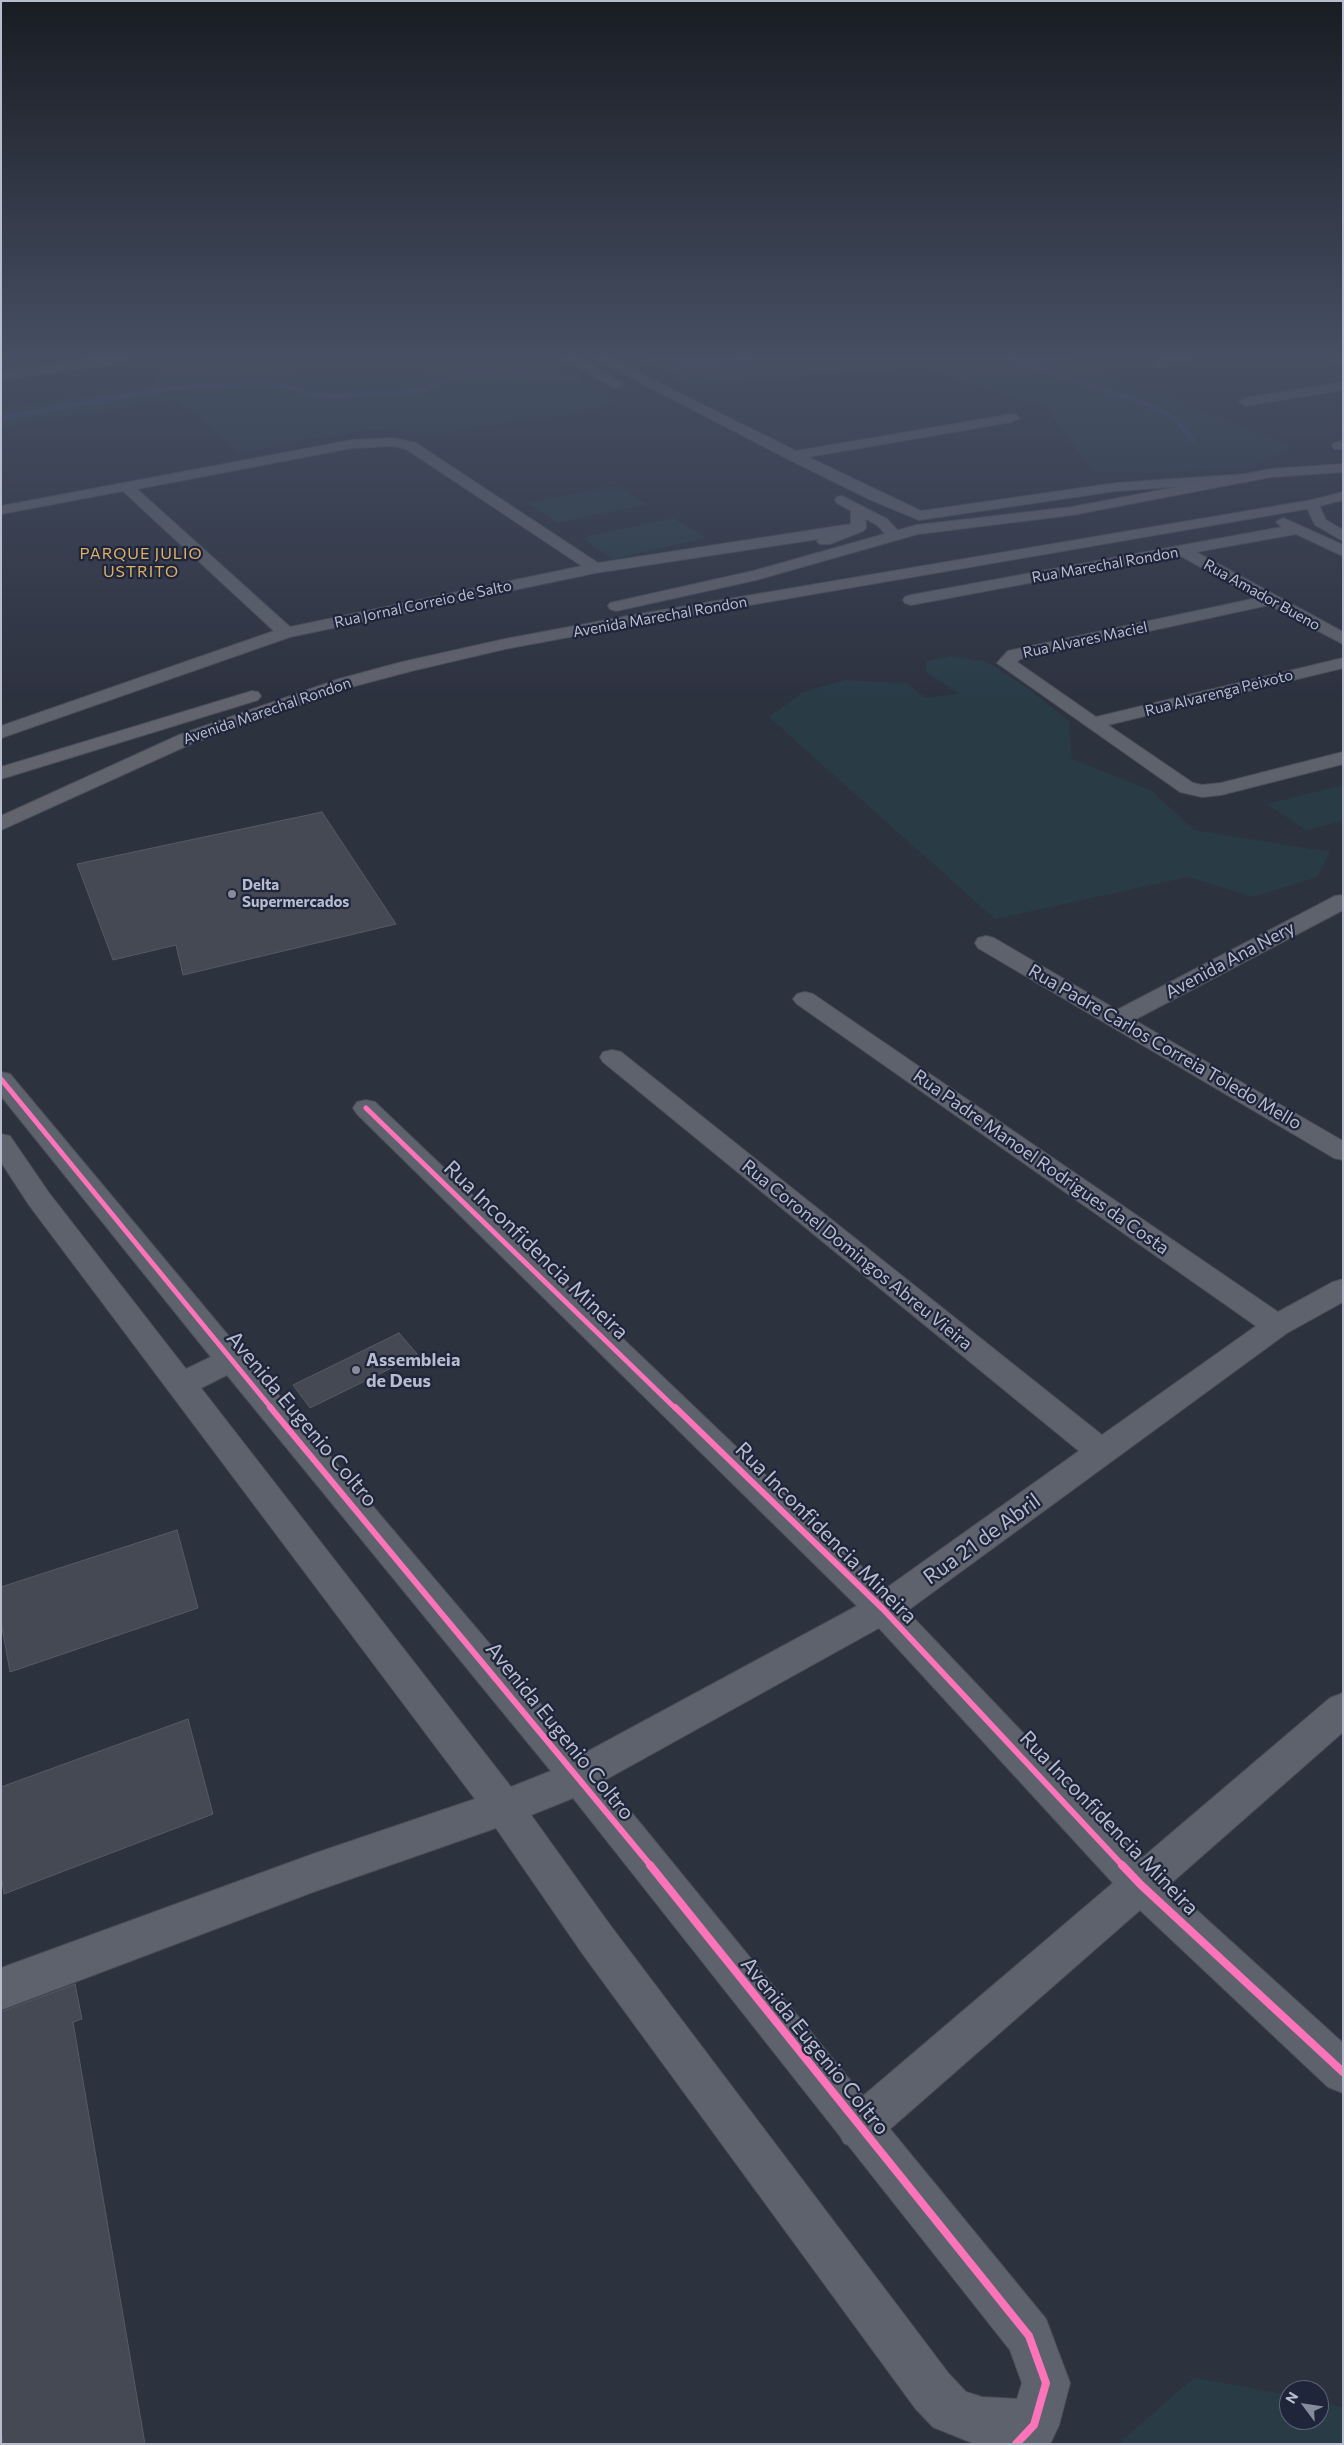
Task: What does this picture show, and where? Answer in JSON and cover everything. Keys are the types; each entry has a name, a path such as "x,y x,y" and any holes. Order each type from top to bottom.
{"main road":[{"name":"Avenida Marechal Rondon","path":"305,680 379,658 756,575 894,535 934,527 1072,511 1270,473"},
{"path":"1246,478 1295,487 1307,494 1312,504"},
{"name":"Avenida Marechal Rondon","path":"1,824 186,739 338,686 408,666 524,640 1312,504 1343,496"},
{"path":"605,608 799,550 858,528 858,508"},
{"path":"894,535 885,546 894,555 946,566"},
{"name":"Avenida Marechal Rondon","path":"1,773 268,692"}],"street":[{"path":"1,510 200,473"},
{"path":"452,473 596,568"},
{"path":"828,473 919,516 1116,487 1246,478"},
{"path":"127,487 286,634"},
{"path":"832,495 882,522 894,535"},
{"path":"1312,504 1320,522 1343,537"},
{"path":"1261,512 1343,551"},
{"path":"1320,522 1343,518"},
{"name":"Rua Jornal Correio de Salto","path":"1,732 286,634 596,568 858,528"},
{"name":"Rua Marechal Rondon","path":"911,600 1298,529"},
{"name":"Rua Amador Bueno","path":"1182,551 1343,639"},
{"name":"Rua Alvares Maciel","path":"1094,723 1012,669 1006,663 1007,660 1014,654 1272,600"},
{"name":"Rua Alvarenga Peixoto","path":"1094,723 1343,663"},
{"path":"1094,723 1175,781 1187,788 1202,791 1221,789 1343,758"},
{"name":"Avenida Ana Nery","path":"1117,1019 1343,902"},
{"name":"Rua Padre Carlos Correia Toledo Mello","path":"986,943 1343,1152"},
{"name":"Rua Padre Manoel Rodrigues da Costa","path":"805,999 1277,1326"},
{"name":"Rua Coronel Domingos Abreu Vieira","path":"612,1057 1102,1452"},
{"name":"Avenida Eugenio Coltro","path":"1,1142 39,1199 504,1808 601,1947 932,2391 950,2410 982,2422 1025,2434 1046,2383 1029,2336 859,2128 578,1776 4,1087"},
{"name":"Rua Inconfidencia Mineira","path":"366,1108 883,1609 1141,1885 1343,2072"},
{"name":"Rua 21 de Abril","path":"1,1989 313,1874 548,1792 883,1609 1277,1326 1343,1289"},
{"path":"182,1384 231,1360"},
{"path":"859,2128 1343,1709"}],"shaded area":[{"path":"616,486 647,504 557,523 528,503"},
{"path":"673,518 705,538 613,559 582,538"},
{"path":"951,656 987,662 1030,690 1069,721 1072,759 1152,791 1194,830 1330,852 1317,877 1253,897 1188,877 995,919 769,717 802,693 844,680 906,683 925,698 959,694 925,671 927,661"},
{"path":"1343,785 1343,821 1306,830 1267,804"},
{"path":"1194,2378 1279,2393 1279,2430 1329,2430 1329,2403 1343,2408 1343,2444 1118,2444"}],"building":[{"name":"Delta Supermercados","path":"322,812 396,924 183,975 176,945 113,960 77,864"},
{"name":"Assembleia de Deus","path":"399,1333 418,1355 310,1408 293,1385"},
{"path":"177,1530 198,1608 10,1672 1,1622 1,1587"},
{"path":"188,1719 213,1814 4,1894 1,1874 1,1787"},
{"path":"75,1984 82,2019 73,2022 145,2444 3,2444 1,2429 1,2012"}],"cycle path":[{"path":"1,1079 231,1360 578,1776 1029,2336 1046,2383 1034,2425 1016,2444"},
{"path":"366,1108 883,1609 1141,1885 1343,2072"}],"place":[{"name":"Delta Supermercados","path":"232,894"},
{"name":"Assembleia de Deus","path":"356,1370"}],"district":[{"name":"PARQUE JULIO USTRITO","path":"141,563"}]}
